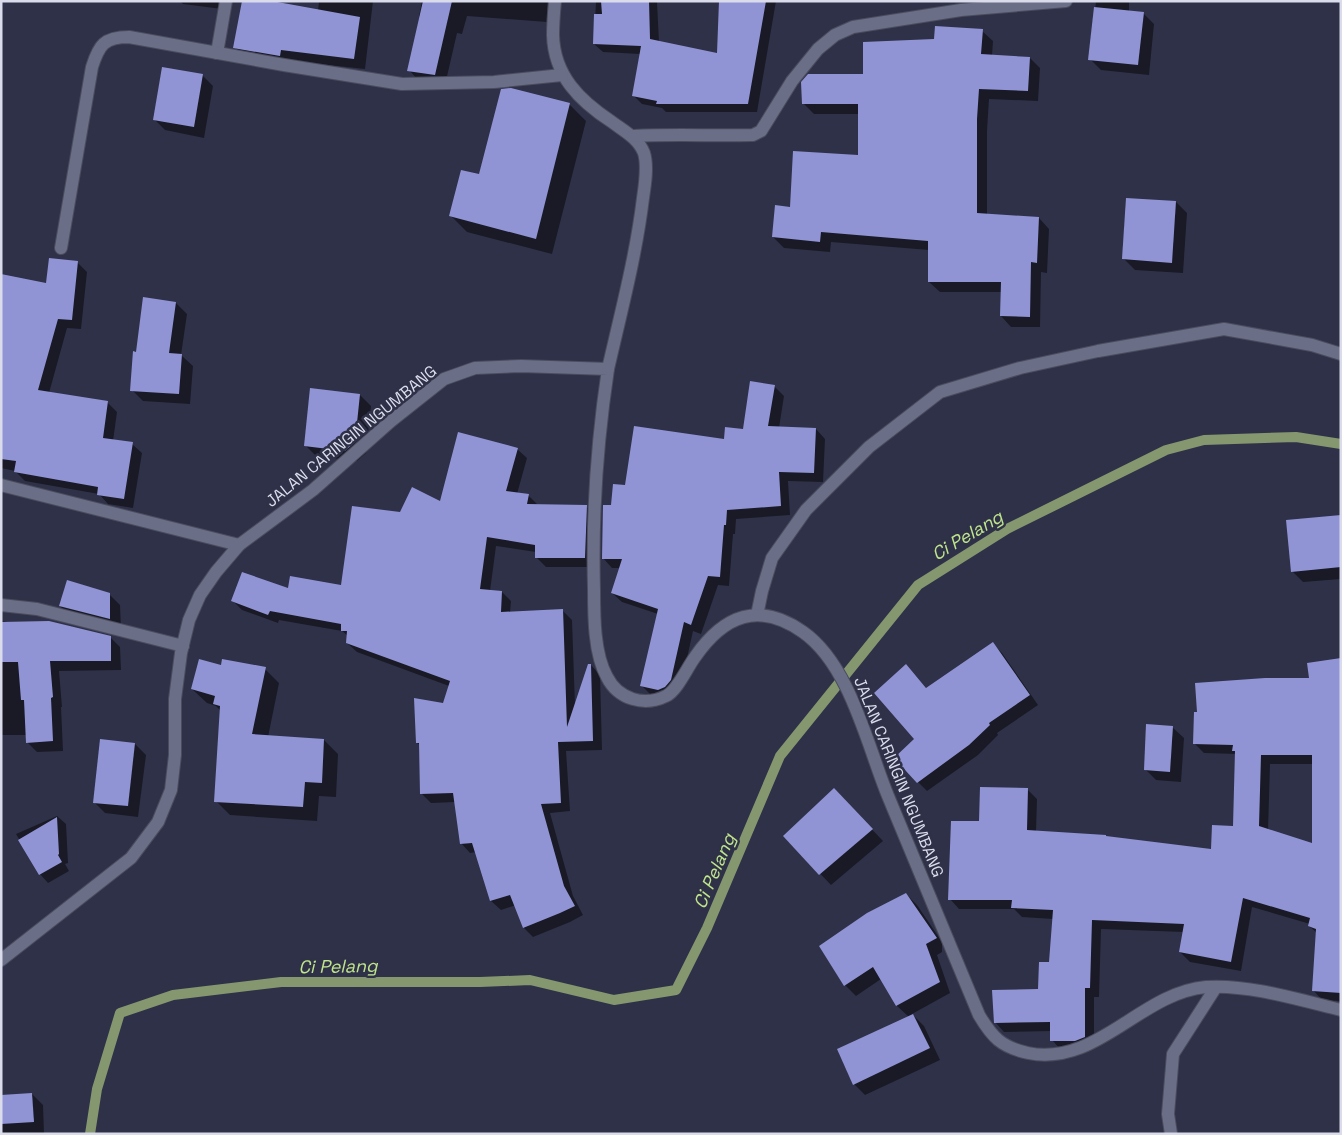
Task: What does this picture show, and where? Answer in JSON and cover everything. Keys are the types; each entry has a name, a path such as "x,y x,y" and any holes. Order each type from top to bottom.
{"street":[{"path":"217,53 226,1"},
{"path":"555,1 553,36 556,56 562,75 571,88 594,110 633,136 645,155 645,180 631,273 608,369"},
{"path":"633,136 665,134 737,136 757,133 765,125 792,80 818,49 835,35 853,27 962,6 1066,1"},
{"path":"60,248 92,68 96,53 104,42 115,38 129,38 402,84 494,82 562,75"},
{"path":"757,615 772,558 806,510 869,447 940,392 1020,368 1090,353 1224,329 1312,345 1341,354"},
{"name":"JALAN CARINGIN NGUMBANG","path":"1,960 131,858 158,822 171,790 174,755 174,698 189,620 200,595 216,572 239,545 313,490 391,421 444,379 475,368 521,366 608,369 601,416 595,492 593,563 594,614 599,653 606,677 618,692 632,700 650,701 668,696 696,656 717,632 737,618 757,615 780,620 803,633 825,652 847,688 887,794 979,1015 990,1034 1011,1050 1038,1055 1063,1054 1084,1047 1148,1008 1180,993 1205,987 1239,988 1341,1010"},
{"path":"1,485 239,545"},
{"path":"1,605 37,609 183,646"},
{"path":"1171,1134 1168,1114 1173,1054 1216,987"}],"building":[{"path":"242,1 272,1 360,17 354,59 281,50 280,56 233,48"},
{"path":"423,1 452,1 435,75 407,71"},
{"path":"601,1 649,1 650,39 717,53 719,1 766,1 748,104 656,104 657,101 632,96 641,46 593,44 594,14 602,14"},
{"path":"1094,7 1144,12 1138,65 1088,60"},
{"path":"935,26 983,29 981,54 1030,57 1028,91 979,89 977,119 977,213 1039,217 1037,263 1031,262 1030,317 1000,316 1001,282 928,282 928,241 821,232 820,242 772,237 775,205 790,207 793,151 858,155 858,104 802,104 801,82 808,74 863,74 863,42 934,39"},
{"path":"162,67 203,74 194,127 153,120"},
{"path":"511,88 570,103 536,239 449,216 461,170 479,174 501,89"},
{"path":"1126,198 1176,201 1172,263 1122,259"},
{"path":"49,258 78,261 72,320 58,319 38,390 108,401 103,438 133,442 124,499 97,495 98,487 14,472 16,461 1,459 1,274 46,283"},
{"path":"143,297 176,302 169,353 182,354 179,394 130,391 133,351 136,352"},
{"path":"750,381 775,385 768,426 816,428 814,473 779,472 781,506 727,510 720,577 708,576 691,625 684,622 671,680 665,687 658,690 640,686 658,609 611,593 622,559 602,559 603,505 611,505 613,484 625,485 634,426 724,439 725,427 743,429"},
{"path":"310,388 360,394 355,442 345,451 304,446"},
{"path":"458,432 518,448 506,491 529,494 527,504 587,505 585,558 535,558 535,545 487,537 480,589 502,591 501,612 563,609 567,727 588,664 591,664 593,741 558,742 561,803 541,804 564,886 575,906 523,928 510,895 490,901 472,843 460,844 453,793 420,794 419,743 416,743 414,698 443,703 450,681 346,643 347,631 341,631 341,624 270,611 268,615 231,601 242,572 288,588 290,576 341,585 352,506 400,512 412,487 440,501"},
{"path":"1341,515 1341,567 1291,572 1286,520"},
{"path":"67,580 110,593 110,619 59,606"},
{"path":"49,621 111,636 111,661 50,661 53,697 51,698 53,741 26,743 24,700 21,700 18,662 1,662 1,622"},
{"path":"993,642 1030,695 989,723 990,725 969,745 917,783 894,758 914,739 874,693 906,664 926,688"},
{"path":"1341,658 1341,993 1312,991 1316,929 1308,926 1310,918 1243,898 1231,962 1179,952 1184,924 1092,920 1090,988 1085,988 1085,1037 1075,1041 1050,1041 1050,1022 994,1023 992,990 1038,989 1039,962 1049,962 1053,910 1011,908 1012,900 948,900 951,821 979,821 980,787 1028,788 1027,830 1106,835 1211,849 1212,825 1233,826 1235,751 1232,751 1233,745 1193,744 1194,712 1197,712 1195,683 1265,678 1309,678 1307,663","holes":["1261,755 1312,755 1312,843 1259,826"]},
{"path":"199,659 221,665 222,659 266,667 252,734 324,739 322,783 305,782 303,807 214,802 220,706 213,704 215,696 191,689"},
{"path":"1146,724 1173,726 1170,772 1144,770"},
{"path":"100,739 135,743 128,806 93,803"},
{"path":"834,788 873,829 819,875 783,836"},
{"path":"57,817 58,855 62,862 39,875 18,840"},
{"path":"906,893 937,938 926,944 940,982 896,1006 873,967 844,986 819,946 867,913"},
{"path":"913,1014 930,1048 853,1085 837,1049"},
{"path":"32,1093 34,1122 1,1124 1,1095"}],"waterway":[{"name":"Ci Pelang","path":"90,1134 97,1089 120,1013 173,995 281,982 480,982 530,980 614,1000 676,990 707,928 780,756 918,585 1007,529 1166,450 1204,440 1296,437 1341,444"}]}
